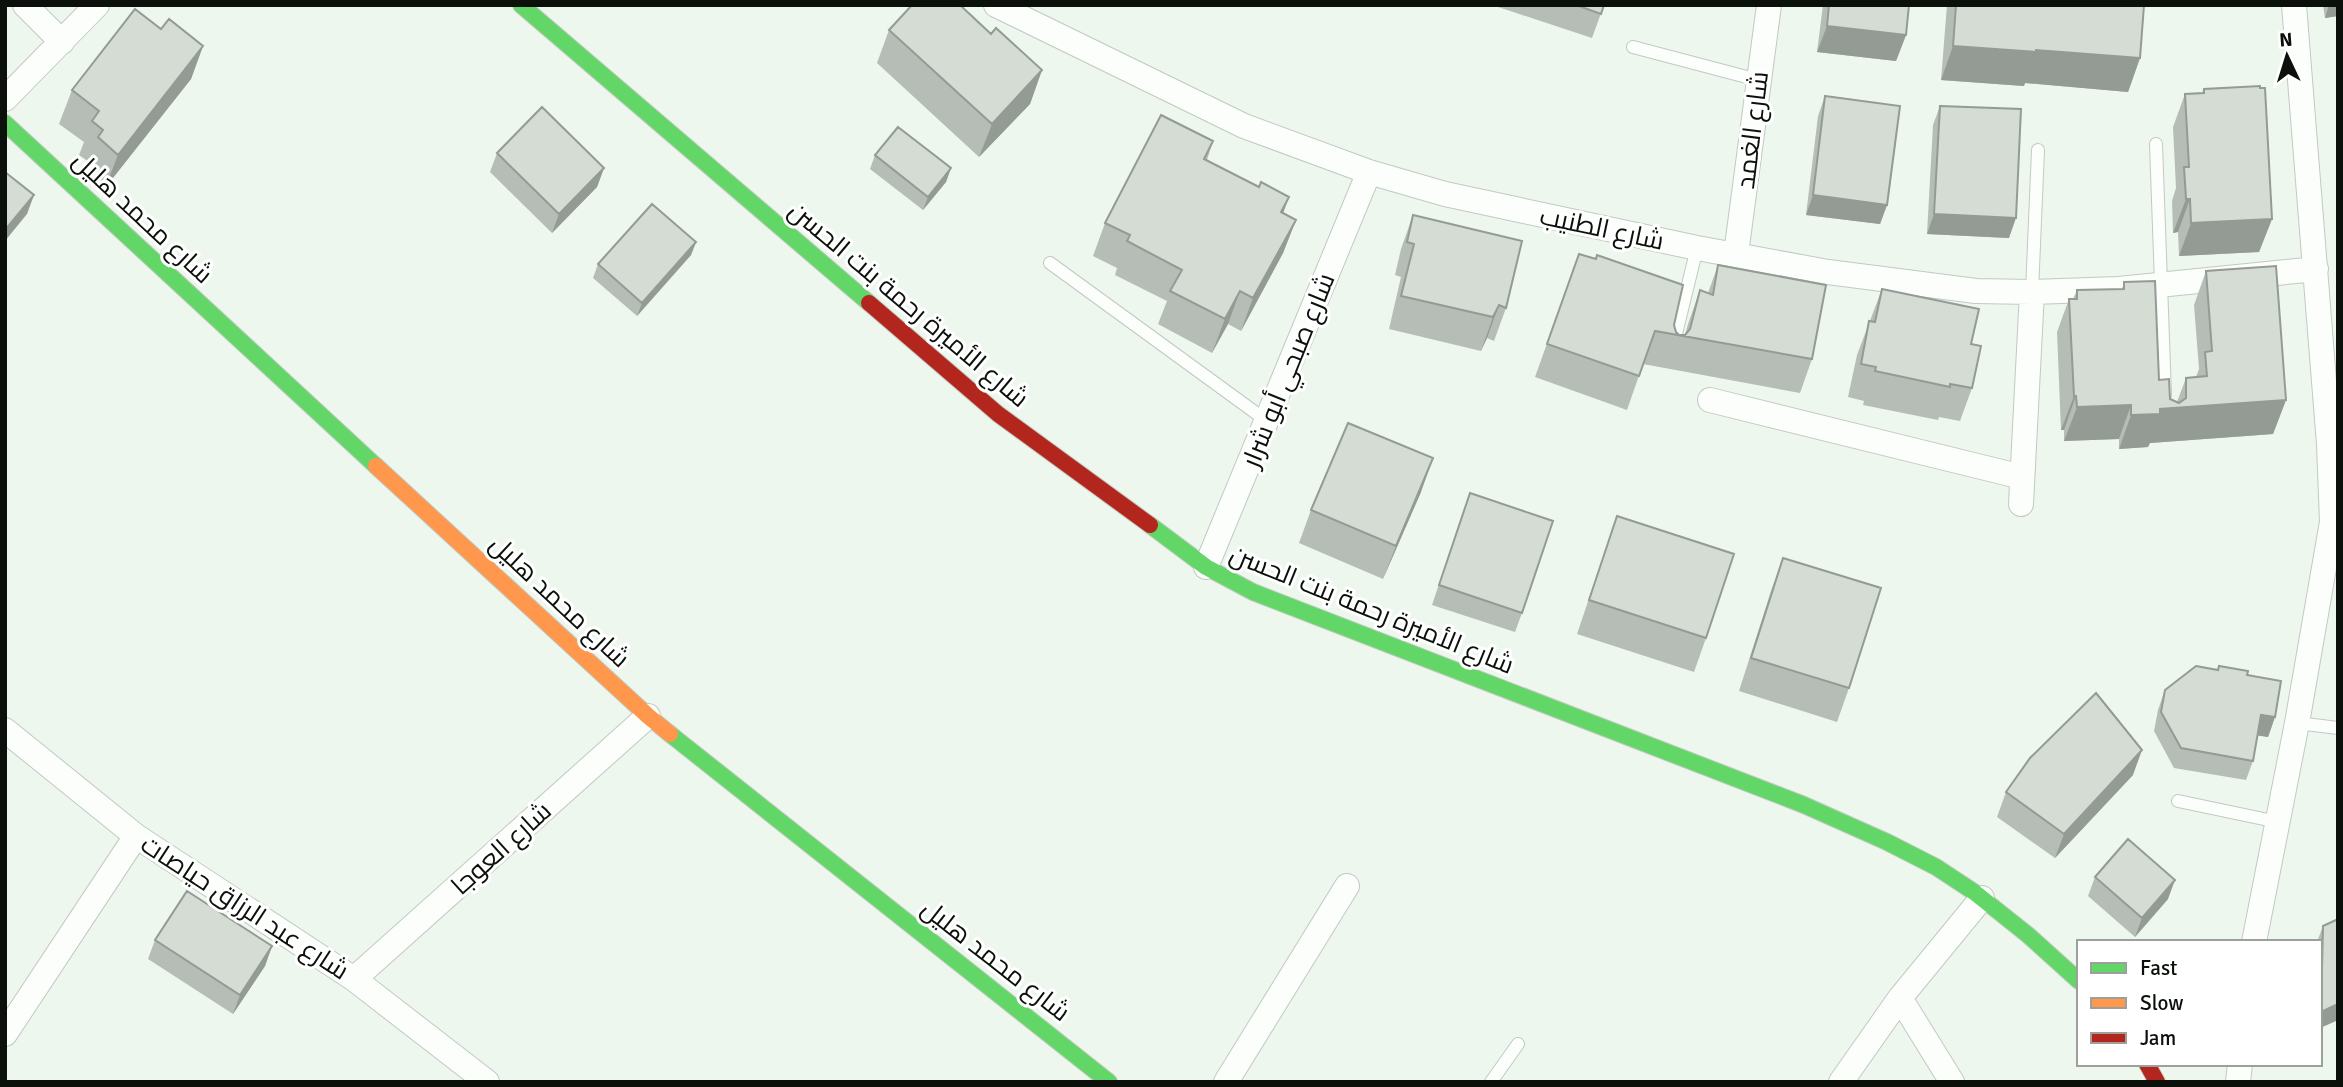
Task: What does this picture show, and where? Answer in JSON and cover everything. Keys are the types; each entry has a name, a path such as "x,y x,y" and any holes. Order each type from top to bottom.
{"street":[{"path":"25,5 62,42"},
{"path":"5,99 97,5"},
{"name":"شارع الأميرة رحمة بنت الحسن","path":"521,5 998,414 1206,567 1253,592 1804,805 1876,836 1936,867 1982,898 2038,943 2077,979"},
{"name":"شارع الطنيب","path":"996,5 1244,126 1369,172 1446,194 1697,248 1828,272 1976,291 2032,292 2162,285 2316,269"},
{"name":"شارع الغمد","path":"1736,254 1769,5"},
{"path":"2253,940 2335,522 2294,5"},
{"name":"شارع محمد هليل","path":"5,124 648,716 1109,1082"},
{"name":"شارع صبحي أبو شرار","path":"1206,567 1369,172"},
{"path":"2021,505 2032,292"},
{"path":"1710,400 2022,477"},
{"name":"شارع العوجا","path":"354,979 648,716"},
{"name":"شارع عبد الرزاق حياصات","path":"5,730 136,836 354,979 487,1082"},
{"path":"5,1034 136,836"},
{"path":"1226,1082 1347,886"},
{"path":"1841,1082 1900,998 1982,898"},
{"path":"1900,998 1951,1082"},
{"path":"2148,1066 2157,1082"}],"lane":[{"path":"1633,47 1758,80"},
{"path":"2155,144 2165,402"},
{"path":"2032,292 2038,149"},
{"path":"1670,360 1697,248"},
{"path":"1050,263 1267,421"},
{"path":"2297,723 2338,728"},
{"path":"2178,801 2278,822"},
{"path":"1491,1082 1517,1044"}],"building":[{"path":"912,5 960,5 991,34 996,28 1042,70 992,124 889,30"},
{"path":"1576,5 1604,5 1601,14"},
{"path":"1829,5 1909,5 1906,35 1827,26"},
{"path":"1956,5 2144,5 2140,58 1953,46"},
{"path":"135,9 161,29 169,19 203,46 118,155 98,137 103,130 92,121 99,111 72,90"},
{"path":"2265,88 2272,219 2191,223 2184,167 2189,167 2185,94 2204,93 2204,89"},
{"path":"1825,96 1900,106 1887,205 1813,195"},
{"path":"1940,106 2021,109 2016,218 1934,214"},
{"path":"542,107 604,168 559,214 497,153"},
{"path":"1161,115 1213,141 1204,159 1259,187 1261,182 1289,197 1281,212 1296,220 1253,298 1240,291 1225,319 1170,291 1182,270 1127,241 1130,235 1105,223"},
{"path":"898,127 951,168 928,197 875,155"},
{"path":"5,172 34,195 5,230"},
{"path":"652,204 696,242 642,303 598,264"},
{"path":"1413,215 1522,241 1506,308 1499,305 1493,317 1401,296 1414,244 1407,242"},
{"path":"1579,254 1596,259 1597,255 1683,285 1674,325 1679,335 1685,335 1690,329 1700,290 1713,295 1718,265 1826,285 1812,359 1655,331 1639,376 1547,344"},
{"path":"2276,266 2286,400 2160,409 2160,414 2131,415 2131,405 2077,407 2074,396 2069,299 2077,299 2077,290 2124,289 2124,282 2155,281 2159,380 2169,379 2170,399 2179,403 2186,398 2186,378 2207,376 2205,352 2212,351 2206,271"},
{"path":"1882,289 1979,309 1971,344 1981,346 1972,388 1950,384 1950,387 1875,371 1876,367 1861,364 1869,321 1875,322"},
{"path":"1348,423 1433,458 1396,546 1311,510"},
{"path":"1470,493 1553,521 1522,613 1439,585"},
{"path":"1617,516 1734,554 1706,638 1589,600"},
{"path":"1783,558 1881,588 1849,688 1751,658"},
{"path":"2196,666 2218,670 2219,666 2248,671 2247,675 2281,681 2275,717 2261,715 2253,761 2181,748 2161,712 2165,690"},
{"path":"2096,693 2142,750 2064,834 2006,792 2030,758"},
{"path":"2128,839 2175,880 2142,918 2095,877"},
{"path":"187,891 272,946 240,995 155,940"},
{"path":"2338,919 2338,1004 2322,1012 2322,969 2323,926"}],"traffic: fast":[{"path":"521,5 869,303"},
{"path":"5,123 376,466"},
{"path":"1150,525 1206,567 1253,592 1804,805 1887,842 1936,867 1974,892 2077,979"},
{"path":"670,734 1109,1082"}],"traffic: slow":[{"path":"376,466 670,734"}],"traffic: jam":[{"path":"869,303 998,414 1150,525"},
{"path":"2148,1066 2157,1082"}]}
